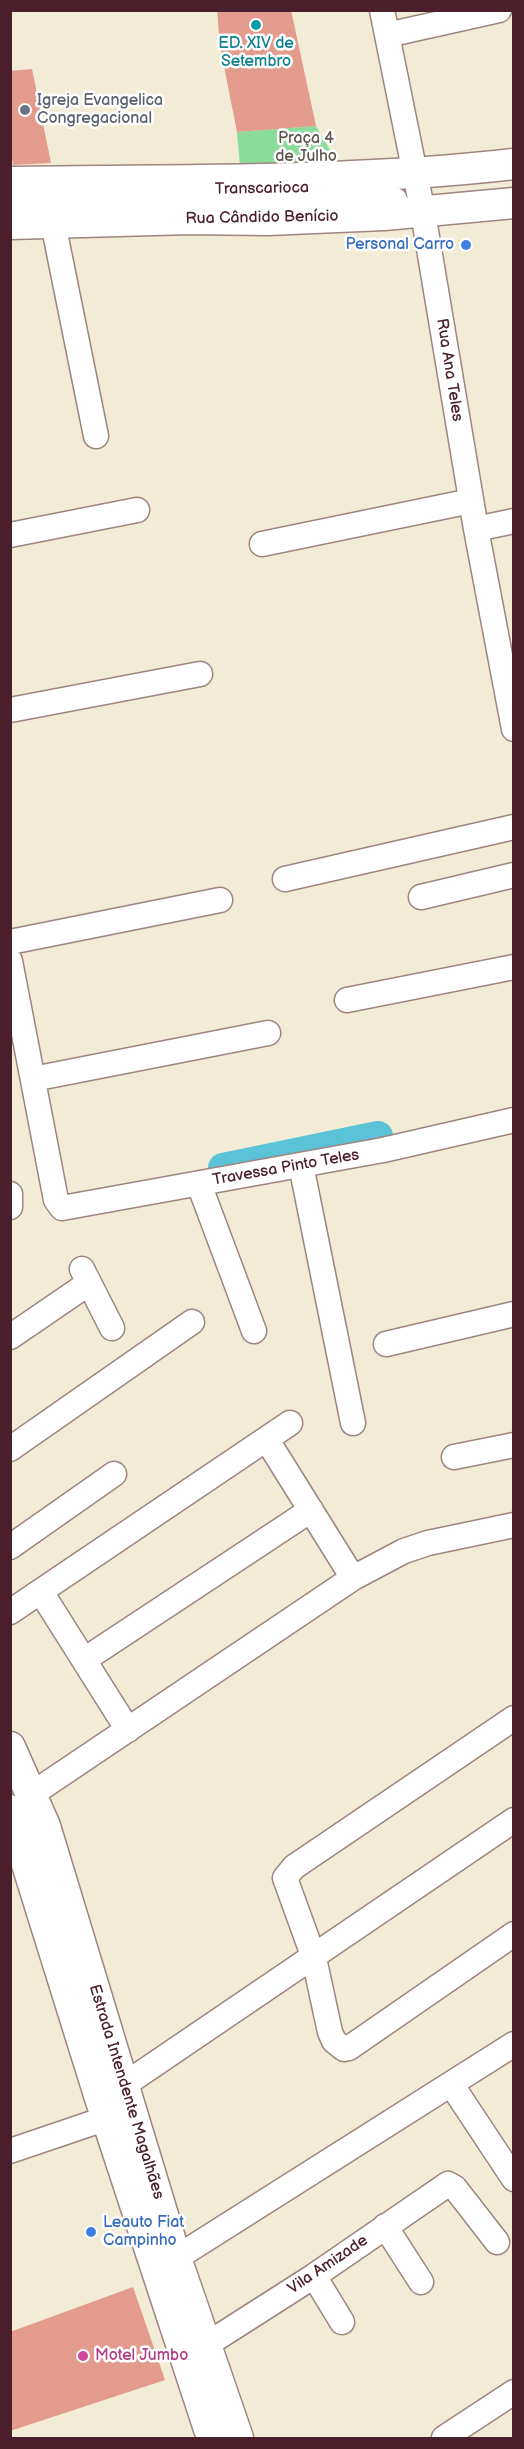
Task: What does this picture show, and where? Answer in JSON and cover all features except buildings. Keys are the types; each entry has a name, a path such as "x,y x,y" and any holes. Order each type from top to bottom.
{"main road":[{"name":"Rua Cândido Benício","path":"10,224 268,220 419,193 513,164"},
{"name":"Rua Cândido Benício","path":"10,182 294,179 513,203"},
{"name":"Estrada Intendente Magalhães","path":"10,1747 17,1811 238,2439"},
{"name":"Estrada Intendente Magalhães","path":"121,2104 212,2439"}],"street":[{"name":"Rua Ana Teles","path":"382,10 419,193 471,501 513,729"},
{"path":"387,35 499,10"},
{"name":"Transcarioca","path":"10,192 419,193 513,176"},
{"name":"Transcarioca","path":"10,208 513,189"},
{"path":"53,223 96,436"},
{"path":"262,544 471,501"},
{"path":"10,535 137,510"},
{"path":"476,528 513,521"},
{"path":"10,710 200,674"},
{"path":"285,879 513,827"},
{"path":"421,897 513,876"},
{"path":"10,942 220,900"},
{"path":"10,962 33,1079 268,1033"},
{"path":"347,1000 513,967"},
{"name":"Travessa Pinto Teles","path":"33,1079 58,1206 63,1209 383,1150 513,1120"},
{"path":"301,1165 353,1423"},
{"path":"200,1184 254,1331"},
{"path":"10,1194 10,1207"},
{"path":"10,1337 85,1276 112,1328"},
{"path":"386,1344 513,1314"},
{"path":"10,1449 192,1322"},
{"path":"10,1612 290,1423"},
{"path":"267,1440 353,1578"},
{"path":"454,1457 513,1444"},
{"path":"10,1547 114,1474"},
{"path":"84,1660 311,1510"},
{"path":"17,1811 128,1730 353,1578 404,1551 428,1543 513,1525"},
{"path":"42,1592 128,1730"},
{"path":"513,1718 286,1874 286,1882 314,1958 330,2031 339,2046 349,2048 513,1934"},
{"path":"10,2151 121,2104 314,1958 513,1820"},
{"path":"176,2258 513,2044"},
{"path":"451,2084 513,2179"},
{"name":"Vila Amizade","path":"206,2345 314,2276 448,2184 454,2188 498,2242"},
{"path":"385,2226 421,2282"},
{"path":"314,2276 342,2322"},
{"path":"444,2439 510,2401"}],"green space":[{"name":"Praça 4 de Julho","path":"316,126 340,167 240,167 237,132"}],"waterway":[{"path":"223,1168 378,1136 381,1148"}],"place":[{"name":"ED. XIV de Setembro","path":"256,25"},
{"name":"Igreja Evangelica Congregacional","path":"25,110"},
{"name":"Personal Carro","path":"466,245"},
{"name":"Leauto Fiat Campinho","path":"91,2232"},
{"name":"Motel Jumbo","path":"83,2356"}]}
